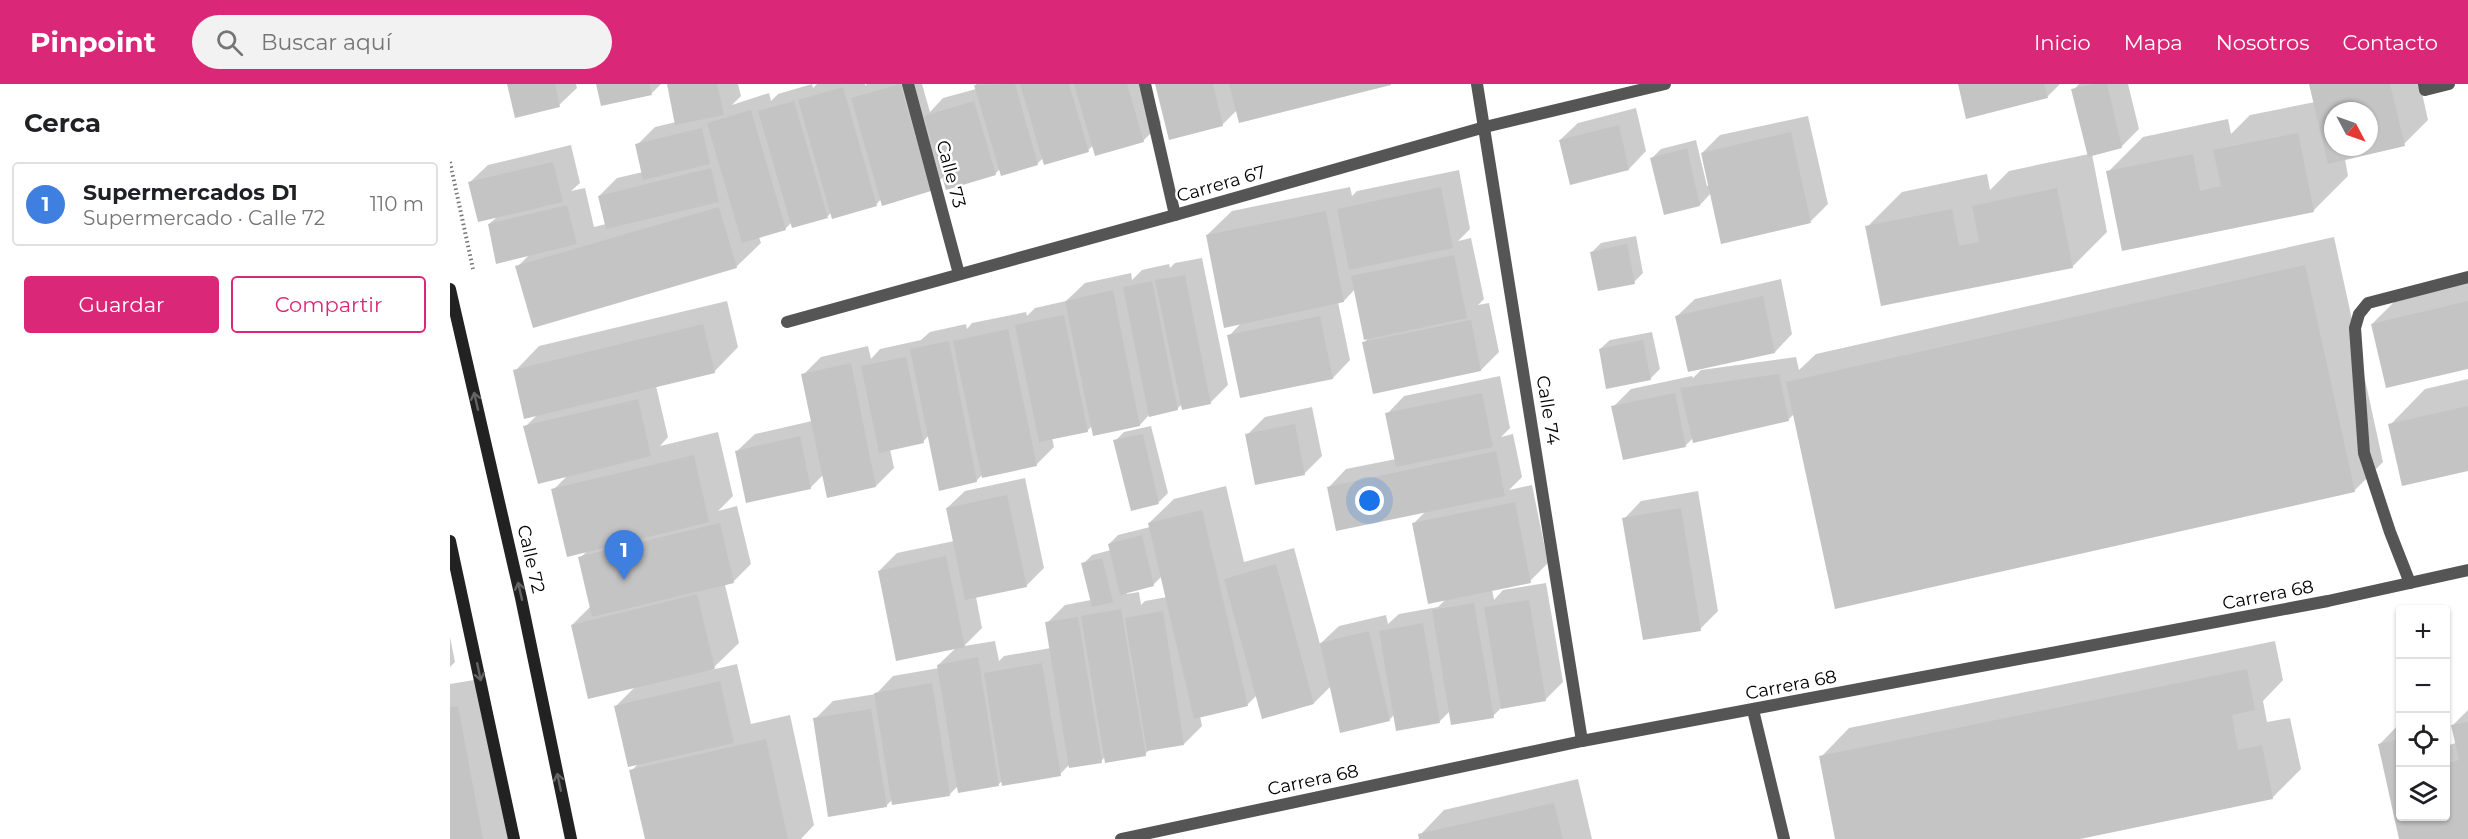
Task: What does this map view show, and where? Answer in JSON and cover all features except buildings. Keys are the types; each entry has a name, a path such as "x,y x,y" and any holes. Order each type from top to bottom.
{"main road":[{"name":"Calle 72","path":"450,289 521,598 571,839"},
{"path":"450,541 514,839"}],"street":[{"name":"Calle 73","path":"908,84 959,274"},
{"path":"1145,84 1176,215"},
{"name":"Calle 74","path":"1478,84 1582,741"},
{"name":"Carrera 67","path":"787,322 1485,127 1665,84"},
{"path":"2424,84 2425,90 2449,84"},
{"path":"2410,583 2390,532 2364,453 2355,328 2359,314 2368,303 2468,277"},
{"name":"Carrera 68","path":"1121,839 1582,741 2328,602 2468,570"},
{"path":"1753,710 1784,839"}],"place":[{"name":"Supermercados D1","path":"624,580"}]}
